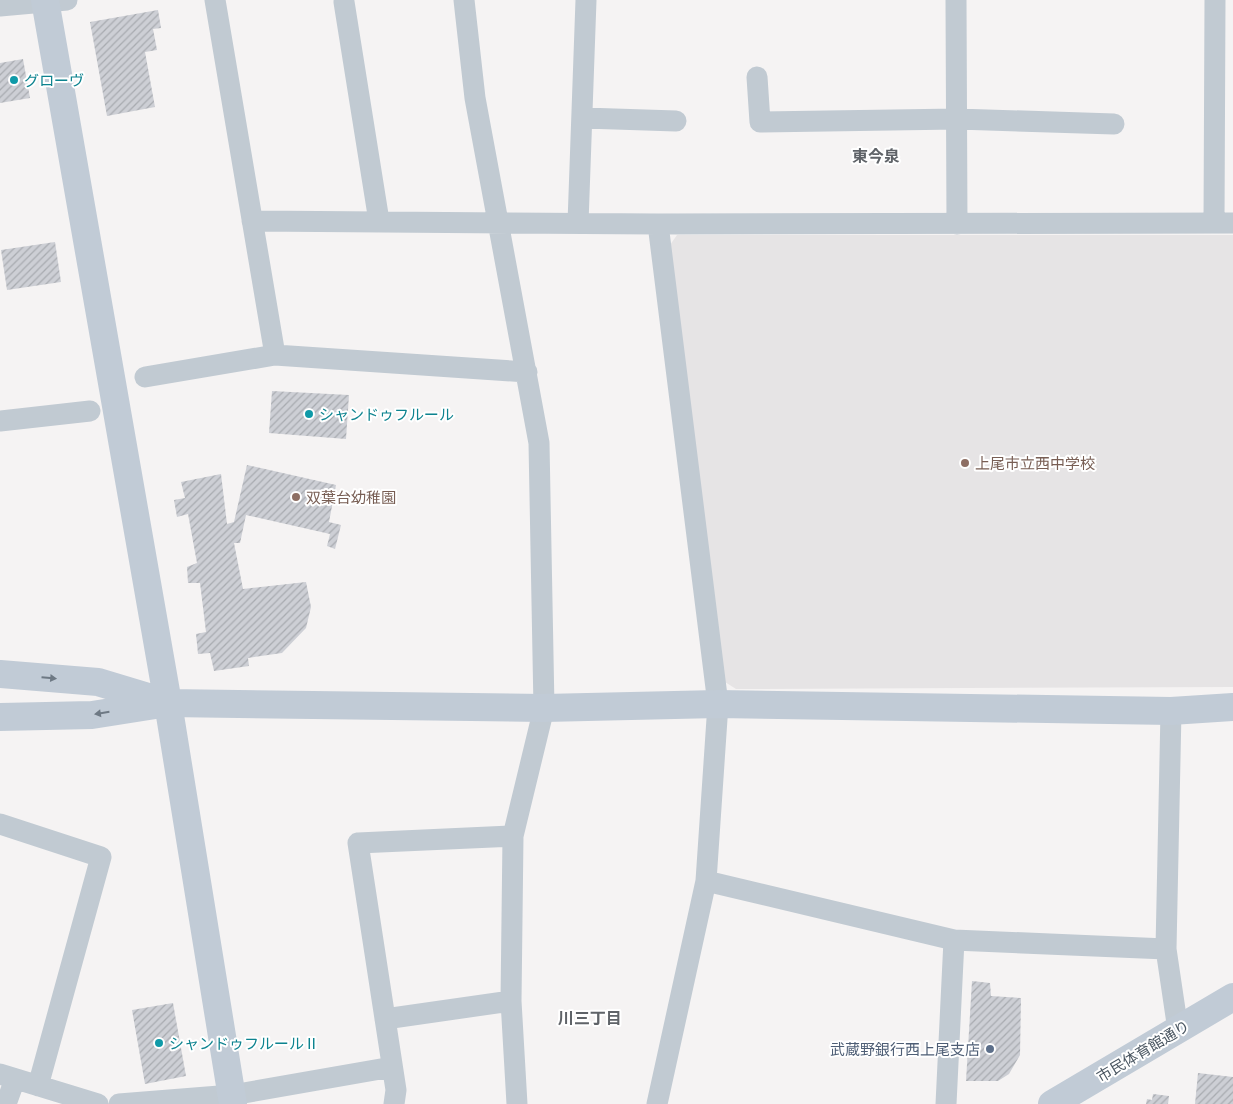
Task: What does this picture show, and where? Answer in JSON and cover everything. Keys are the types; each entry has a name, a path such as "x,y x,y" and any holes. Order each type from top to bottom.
{"street":[{"path":"215,0 275,356"},
{"path":"464,0 475,98 500,222 539,443 544,708 513,836 511,1001 517,1104"},
{"path":"578,223 584,118 586,0"},
{"path":"956,0 957,224"},
{"path":"252,221 658,224 1224,223 1215,0"},
{"path":"0,6 52,1 233,1100"},
{"path":"344,2 379,221"},
{"path":"757,77 760,122 956,119 1114,124"},
{"path":"584,118 676,121"},
{"path":"657,1104 706,881 718,704 658,224"},
{"path":"145,377 275,356 527,372"},
{"path":"0,421 90,412"},
{"path":"0,674 98,682 168,703"},
{"path":"0,717 92,715 168,703 544,708 718,704 1171,711 1233,707"},
{"path":"1171,711 1166,949 1178,1030"},
{"path":"0,824 101,858 38,1086"},
{"path":"394,1104 396,1090 358,843 513,836"},
{"path":"706,881 954,940 1166,949"},
{"path":"946,1104 954,940"},
{"name":"市民体育館通り","path":"1052,1104 1233,998"},
{"path":"385,1019 511,1001"},
{"path":"119,1104 233,1100 392,1067"},
{"path":"6,1104 7,1076 98,1104"}],"shaded area":[{"name":"上尾市立西中学校","path":"677,235 1233,235 1233,687 736,689 725,682 670,245"}],"building":[{"path":"158,10 161,28 153,29 157,50 145,52 155,107 107,116 90,22"},
{"name":"グローヴ","path":"23,59 30,98 0,103 0,63"},
{"path":"55,242 61,282 7,290 1,250"},
{"name":"シャンドゥフルール","path":"272,391 349,395 346,439 269,433"},
{"path":"247,465 336,485 329,522 341,525 335,549 327,546 330,534 246,515 240,543 234,543 243,589 306,582 311,607 306,628 282,653 248,658 249,666 214,671 210,653 198,654 196,634 206,632 200,583 188,583 187,567 197,563 188,514 177,517 174,500 185,498 181,482 221,474 227,524 234,522"},
{"path":"972,981 990,983 991,996 1021,998 1020,1055 1009,1074 998,1081 966,1081"},
{"name":"シャンドゥフルールⅡ","path":"173,1003 186,1076 145,1084 132,1010"},
{"path":"1198,1073 1233,1077 1233,1104 1195,1104"},
{"path":"1153,1094 1169,1096 1168,1104 1146,1104 1147,1099 1152,1100"}],"place":[{"name":"グローヴ","path":"14,80"},
{"name":"シャンドゥフルール","path":"309,414"},
{"name":"上尾市立西中学校","path":"965,463"},
{"name":"双葉台幼稚園","path":"296,497"},
{"name":"シャンドゥフルールⅡ","path":"159,1043"},
{"name":"武蔵野銀行西上尾支店","path":"990,1049"}],"district":[{"name":"東今泉","path":"876,156"},
{"name":"川三丁目","path":"590,1018"}]}
